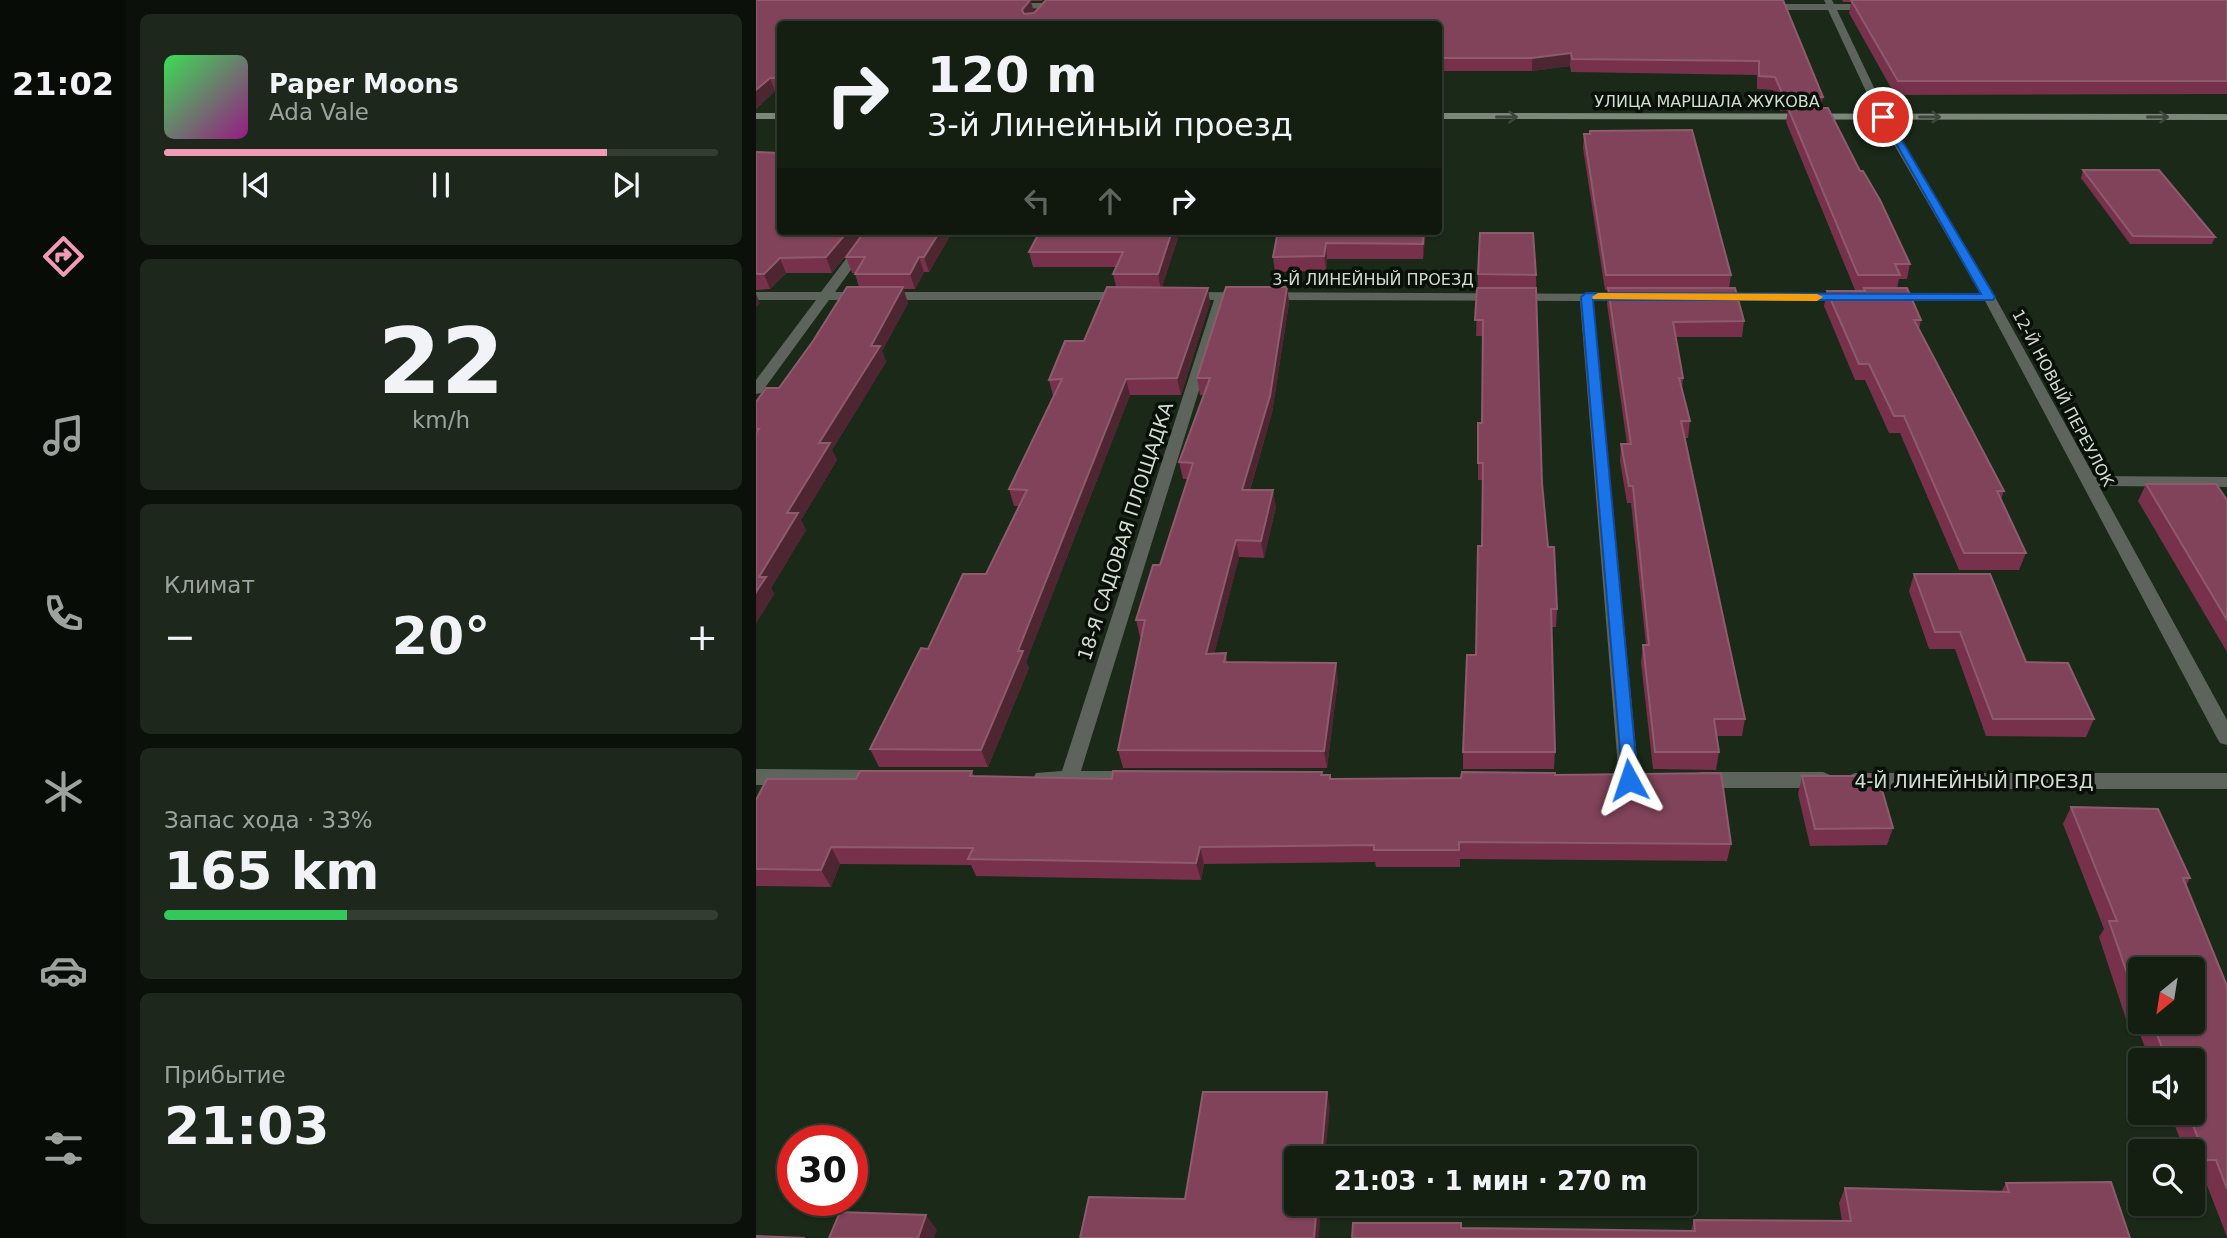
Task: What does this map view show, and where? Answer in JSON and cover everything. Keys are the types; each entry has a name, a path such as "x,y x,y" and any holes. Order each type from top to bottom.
{"main road":[{"path":"756,116 777,116"},
{"name":"УЛИЦА МАРШАЛА ЖУКОВА","path":"1442,116 2227,117"}],"street":[{"path":"991,6 1049,3 1073,6"},
{"path":"1039,15 1049,3"},
{"path":"1751,7 1830,4 1887,8"},
{"name":"12-Й НОВЫЙ ПЕРЕУЛОК","path":"1830,4 1883,117 1989,297 2227,738"},
{"path":"756,390 870,235"},
{"path":"756,296 1141,296"},
{"name":"3-Й ЛИНЕЙНЫЙ ПРОЕЗД","path":"1168,296 1642,297"},
{"name":"18-Я САДОВАЯ ПЛОЩАДКА","path":"1069,778 1222,296"},
{"path":"1586,297 1629,780"},
{"path":"1698,297 1989,297"},
{"path":"2088,481 2227,482"},
{"path":"756,778 892,778"},
{"path":"1028,778 1151,779"},
{"name":"4-Й ЛИНЕЙНЫЙ ПРОЕЗД","path":"1685,780 2227,781"}],"building":[{"path":"756,0 1030,0 1022,10 1024,14 1034,13 1046,0 1783,0 1823,97 1784,97 1775,77 1759,76 1759,61 1572,59 1571,53 1532,58 1442,58 1442,21 777,21 777,78 770,78 756,90"},
{"path":"1851,0 2227,0 2227,81 1898,81"},
{"path":"1788,108 1828,108 1860,171 1863,171 1880,200 1910,264 1895,264 1900,275 1858,275"},
{"path":"1692,130 1731,275 1606,275 1584,134 1590,134 1590,131"},
{"path":"756,152 777,153 777,235 845,235 826,257 780,258 764,274 756,274"},
{"path":"2083,170 2159,170 2215,237 2133,236"},
{"path":"1480,233 1533,233 1536,275 1478,274"},
{"path":"862,235 938,235 924,257 919,257 910,274 855,274 865,257 846,257"},
{"path":"1038,235 1171,235 1158,274 1113,274 1123,252 1029,252"},
{"path":"1277,235 1424,235 1423,244 1326,243 1324,256 1273,257"},
{"path":"847,287 903,287 871,346 880,346 819,443 830,443 787,513 798,513 759,577 766,577 756,592 756,433 759,429 756,429 756,402 766,388 779,388"},
{"path":"1107,287 1208,288 1177,378 1126,379 1018,651 1023,651 981,750 870,749 921,648 928,649 963,574 986,574 1027,490 1009,489 1062,379 1049,380 1065,341 1084,341"},
{"path":"1226,287 1287,287 1270,396 1242,490 1273,490 1261,541 1236,540 1206,654 1226,653 1224,662 1336,663 1324,751 1118,750 1145,620 1136,620 1153,565 1160,565 1193,463 1179,462 1210,378 1197,378"},
{"path":"1477,288 1536,288 1542,483 1548,547 1554,547 1557,609 1551,609 1555,752 1463,752 1467,655 1476,655 1478,546 1482,546 1483,463 1478,463 1478,423 1482,423 1483,320 1475,320"},
{"path":"1608,288 1735,288 1744,321 1673,322 1683,378 1679,378 1690,421 1681,421 1745,719 1714,719 1719,752 1655,752 1643,645 1649,645 1633,486 1629,486 1621,444 1631,444"},
{"path":"1864,288 1907,288 1921,320 1914,320 2004,491 1997,491 2026,553 1964,553 1904,416 1894,416 1869,364 1859,364 1827,291 1865,291"},
{"path":"2146,484 2216,484 2227,500 2227,620"},
{"path":"1914,574 1990,574 2026,662 2068,663 2094,719 1993,719 1960,632 1935,632"},
{"path":"860,771 972,771 970,776 1112,779 1113,771 1322,772 1321,775 1330,775 1330,779 1461,778 1462,772 1555,775 1721,773 1731,844 1459,842 1459,850 1374,850 1374,845 1200,847 1196,863 968,859 973,848 831,847 821,870 756,869 756,800 767,779 856,779"},
{"path":"1802,776 1878,776 1893,828 1815,829"},
{"path":"2071,807 2158,809 2190,878 2183,878 2227,986 2227,1189 2216,1160 2207,1160 2205,1139 2199,1139 2193,1125 2205,1125 2205,1048 2162,1048 2157,1034 2205,1034 2205,957 2128,957 2128,976 2109,921 2117,921"},
{"path":"1203,1092 1327,1092 1322,1146 1284,1146 1284,1216 1316,1216 1314,1238 1080,1238 1089,1197 1185,1199"},
{"path":"2111,1182 2130,1238 1352,1238 1353,1223 1461,1223 1461,1228 1695,1231 1694,1220 1851,1221 1845,1188 2009,1192 2006,1183"},
{"path":"868,1213 926,1215 918,1238 829,1238 838,1216 868,1216"},
{"path":"756,1236 805,1238 756,1238"}],"slow traffic":[{"path":"1598,297 1817,297"}],"route":[{"path":"1629,780 1586,297 1989,297 1883,117"}]}
